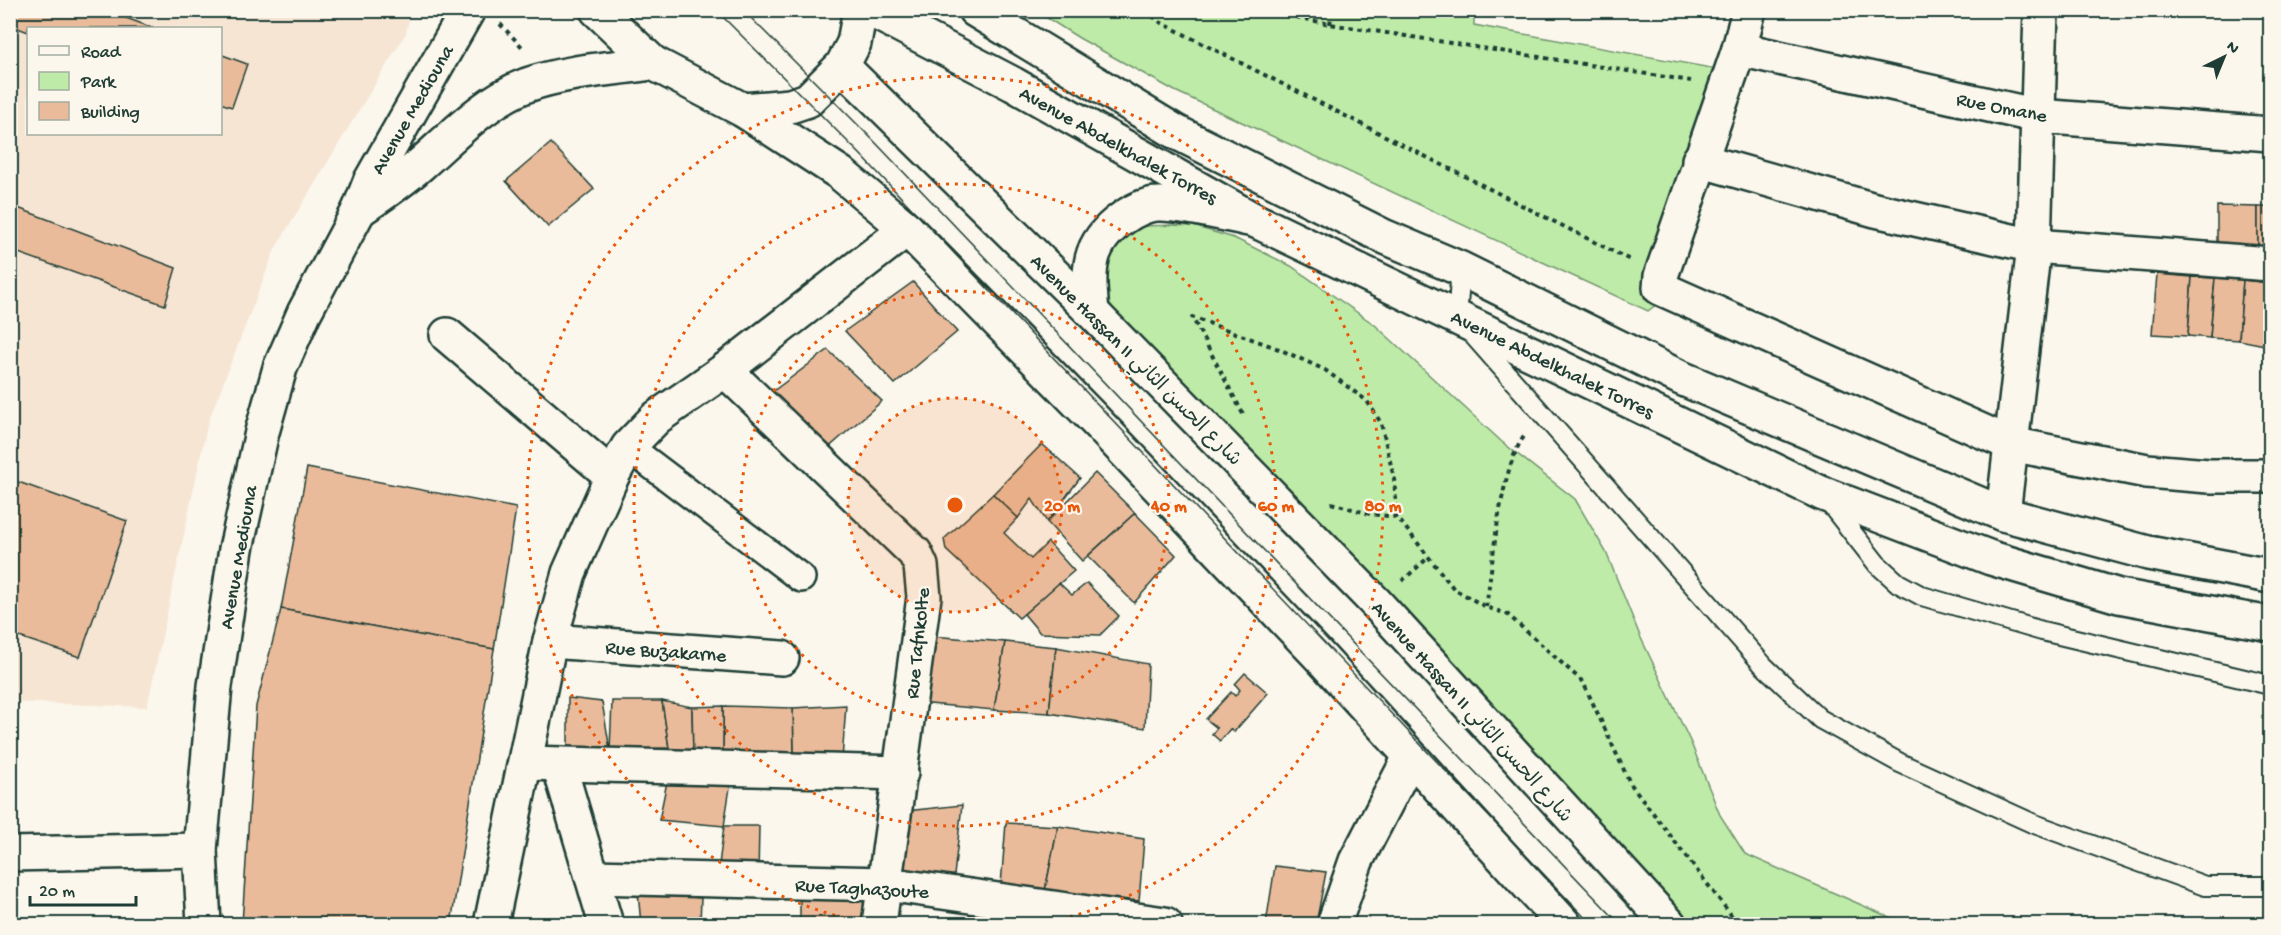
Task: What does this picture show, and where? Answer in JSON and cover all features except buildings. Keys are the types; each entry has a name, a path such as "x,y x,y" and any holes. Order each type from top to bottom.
{"main road":[{"path":"597,10 653,63 742,110 840,173 907,229 1081,405 1297,633 1564,924"},
{"path":"742,110 790,106 808,100 842,66 854,43 860,10"},
{"name":"Avenue Abdelkhalek Torres","path":"871,10 1013,84 1254,220 1821,493 1991,558 2119,596 2271,624"},
{"name":"Avenue Abdelkhalek Torres","path":"975,10 1176,132 1383,236 1461,269 1681,378 2003,514 2148,553 2271,576"},
{"path":"1749,10 1739,49 1724,86 1661,276 1659,286 1663,290 2011,444 2147,471 2209,476 2271,476"},
{"path":"2003,514 2034,246 2041,10"},
{"name":"Avenue Mediouna","path":"204,924 200,850 217,675 236,549 262,432 280,368 304,313 359,210 391,140 482,15"},
{"name":"Rue Omane","path":"1739,49 2038,116 2271,134"},
{"name":"Avenue Mediouna","path":"359,210 387,192 468,121 527,85 553,78 653,63"},
{"name":"Avenue Hassan II شارع الحسن الثاني","path":"842,66 1092,312 1377,604 1669,924"},
{"path":"1700,160 1875,210 2034,246 2271,264"},
{"path":"1092,312 1088,275 1095,247 1110,227 1131,212 1158,204 1254,220"},
{"path":"491,924 550,641 569,573 612,476 628,447 656,418 725,370 907,229"},
{"path":"447,335 612,476"},
{"name":"Rue Tafnkolte","path":"725,370 915,553 921,566 924,597 879,924"},
{"name":"Rue Buzakarne","path":"550,641 782,658"},
{"path":"1334,924 1356,861 1410,757"},
{"path":"526,763 901,773"},
{"path":"559,765 606,924"},
{"path":"10,854 200,850"},
{"name":"Rue Taghazoute","path":"592,877 886,884 1166,924"}],"street":[{"path":"628,447 801,578"}],"lane":[{"path":"1461,269 1457,317 1764,666 1820,719 1900,763 2043,827 2205,886 2271,886"},
{"path":"1821,493 1877,564 1898,583 1922,596 2042,631 2271,685"}],"path":[{"path":"1145,10 1160,22 1285,87 1661,276"},
{"path":"1261,10 1329,24 1724,86"},
{"path":"1329,24 1332,10"},
{"path":"482,15 553,78"},
{"path":"1245,417 1192,317 1278,349 1325,370 1367,401 1381,423 1394,478 1397,517 1454,589 1486,607 1507,614 1583,682 1630,783 1738,924"},
{"path":"1486,607 1505,490 1517,444 1543,414"},
{"path":"1326,499 1335,506 1397,517"}],"shaded area":[{"path":"11,11 411,11 406,33 275,249 208,422 147,707 11,702"}],"green space":[{"path":"1036,11 1474,11 1474,25 1717,69 1666,297 1648,311 1175,91 1079,38"},
{"path":"1170,225 1193,226 1234,238 1291,266 1375,325 1502,442 1575,499 1606,552 1640,636 1691,743 1720,815 1745,854 1905,924 1682,924 1097,300 1108,258 1118,240 1136,228"}],"tram line":[{"path":"716,10 860,154 1591,924"},
{"path":"743,10 874,141 1620,924"}]}
